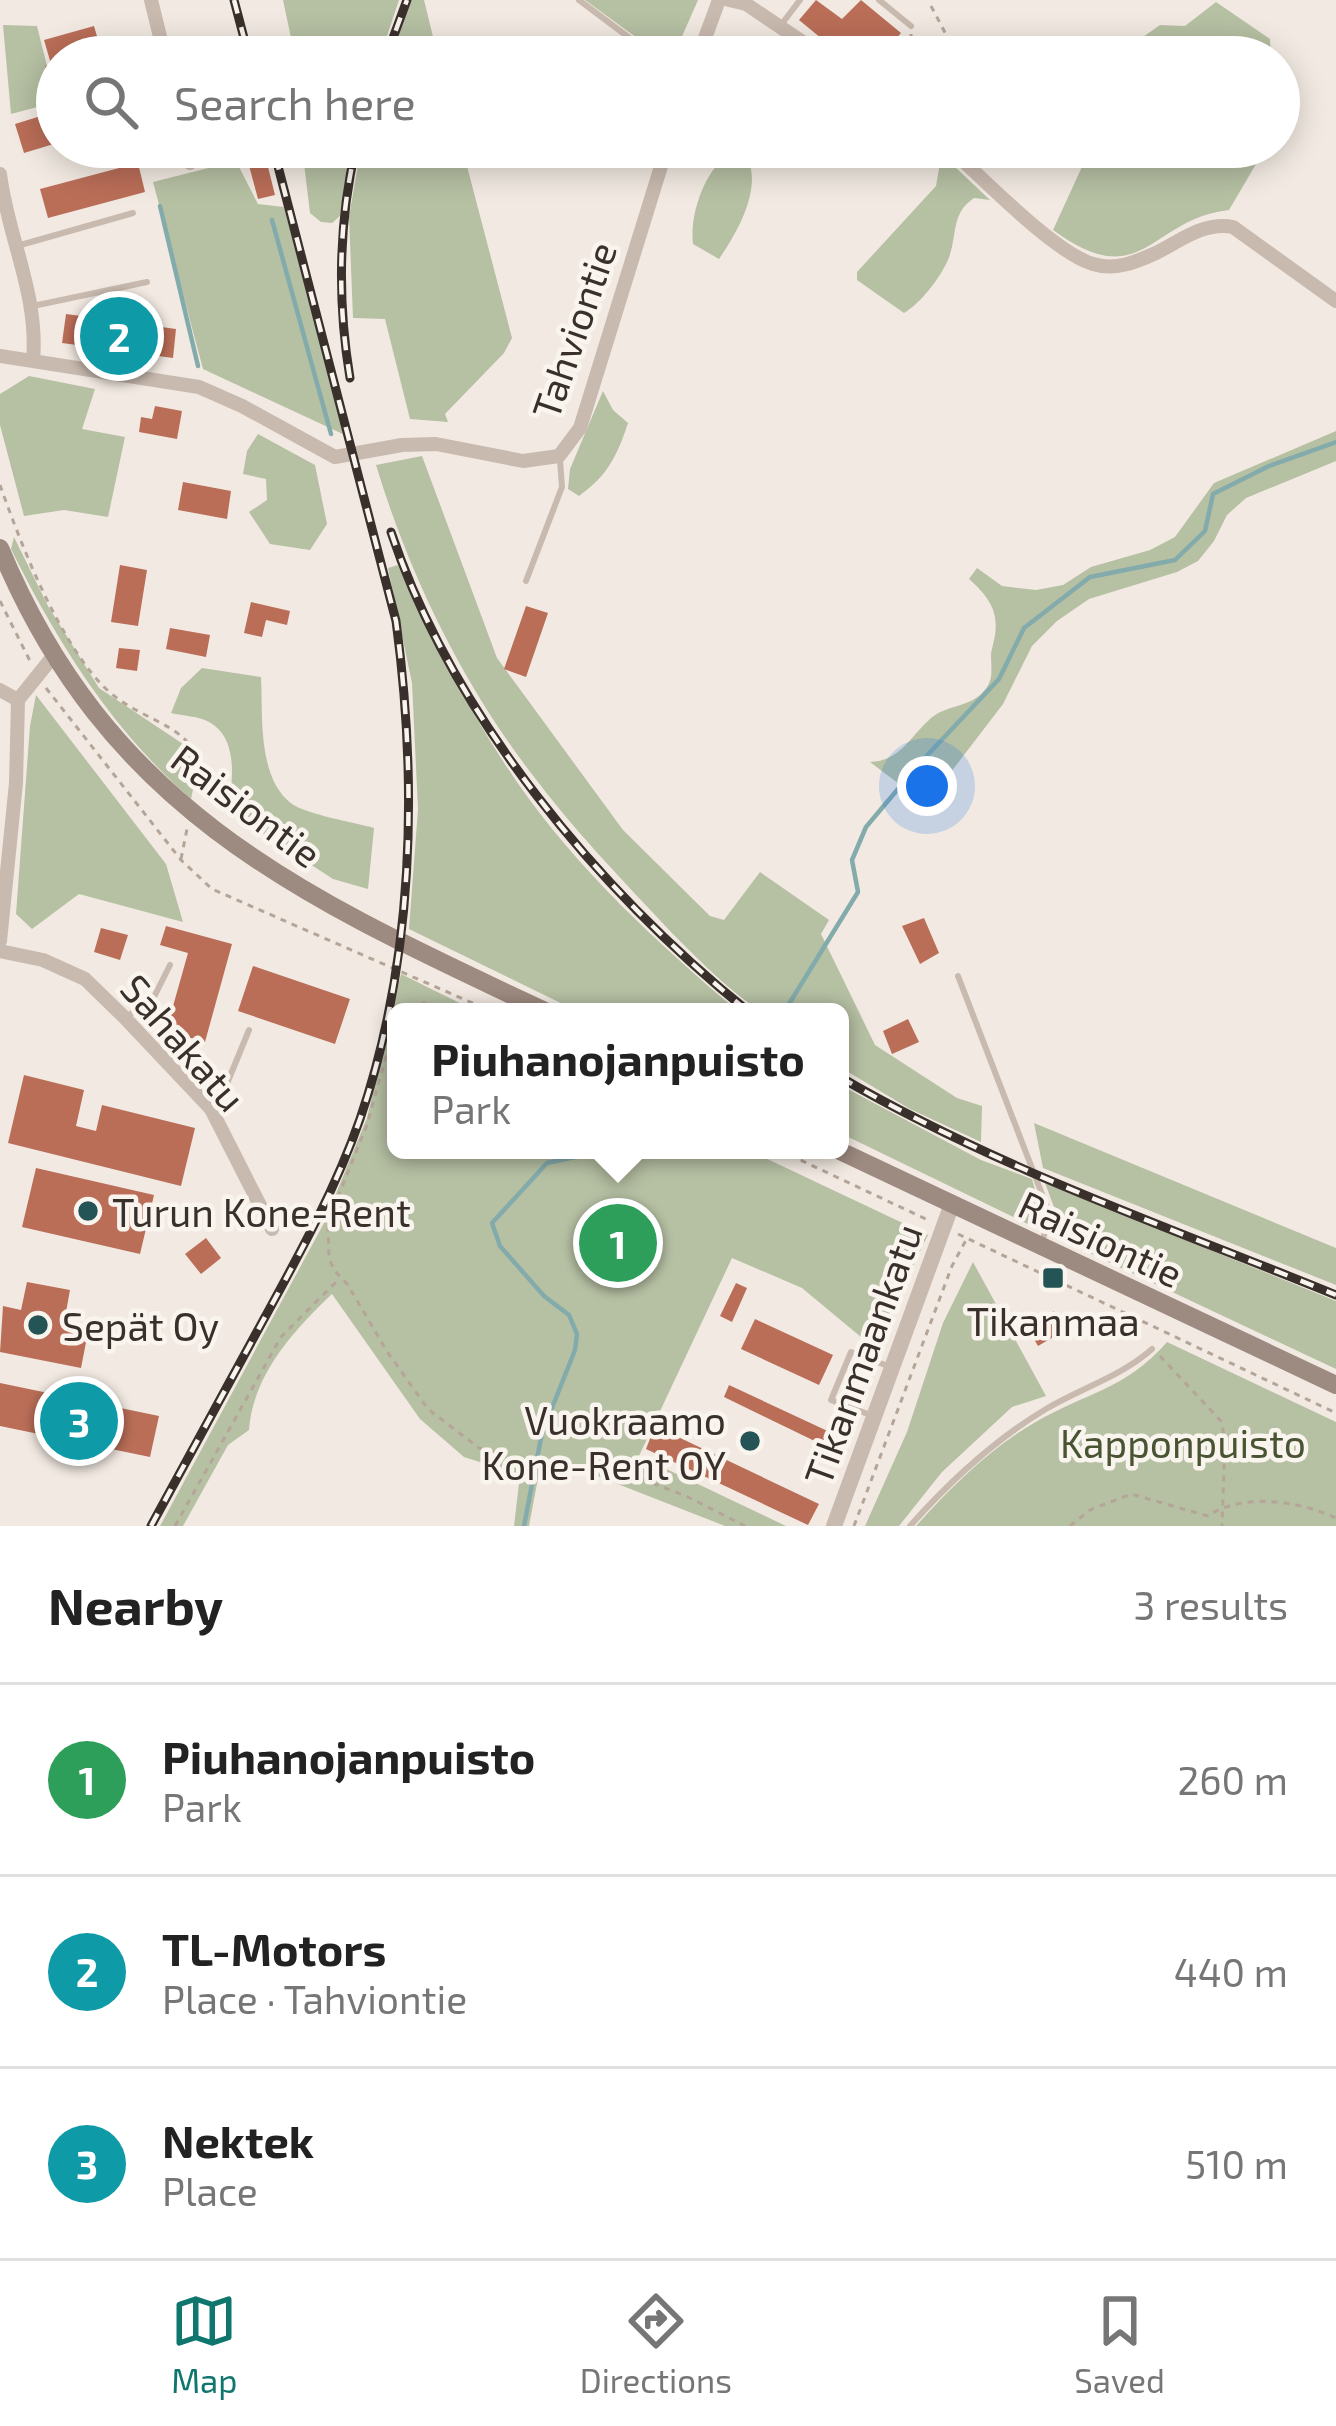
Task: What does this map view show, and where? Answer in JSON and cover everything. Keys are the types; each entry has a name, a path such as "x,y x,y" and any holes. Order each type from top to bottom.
{"main road":[{"name":"Raisiontie","path":"0,548 55,654 136,761 232,846 358,921 528,1003"},
{"name":"Raisiontie","path":"849,1155 1336,1385"}],"street":[{"path":"151,0 160,36"},
{"path":"706,36 719,0"},
{"path":"729,0 746,4 795,36"},
{"name":"Tahviontie","path":"0,356 200,387 334,457 436,444 523,461 559,457 584,416 661,168"},
{"path":"972,168 1052,238 1094,265 1133,263 1218,224 1233,226 1336,302"},
{"path":"0,174 33,306 34,361"},
{"path":"0,941 16,783 18,700 55,654"},
{"path":"0,690 18,700"},
{"name":"Sahakatu","path":"0,951 43,960 85,980 124,1018 211,1109 272,1229"},
{"name":"Tikanmaankatu","path":"834,1526 952,1204"}],"lane":[{"path":"579,0 628,36"},
{"path":"781,26 800,0"},
{"path":"879,0 911,26"},
{"path":"17,246 133,213"},
{"path":"33,306 147,283"},
{"path":"526,581 562,487 559,457"},
{"path":"124,1018 152,1000 170,965"},
{"path":"958,976 1050,1215 1041,1246"},
{"path":"211,1109 249,1030"},
{"path":"910,1526 949,1484 1008,1434 1136,1363 1152,1349"},
{"path":"876,1417 831,1400 851,1352 894,1368"}],"path":[{"path":"931,6 947,36"},
{"path":"911,26 912,36"},
{"path":"0,485 38,579 92,672 128,707 178,734 196,752 201,761 196,795"},
{"path":"181,860 187,829"},
{"path":"387,1054 367,1125 328,1222 328,1258 428,1409 479,1448 631,1475 746,1526"},
{"path":"798,1159 1336,1413"},
{"path":"854,1526 952,1266 967,1238"},
{"path":"175,1526 280,1337 339,1279"},
{"path":"1163,1330 1152,1349 1222,1421 1226,1440 1222,1526"},
{"path":"1070,1526 1090,1510 1131,1494 1208,1516 1222,1506 1282,1502 1306,1504 1336,1518"}],"green space":[{"path":"283,0 399,0 387,36 291,36"},
{"path":"411,0 424,0 433,36 398,36"},
{"path":"585,0 698,0 682,36 634,36"},
{"path":"1216,2 1266,36 1144,36 1160,25 1185,26"},
{"path":"3,25 37,26 36,107 11,114"},
{"path":"208,168 240,168 258,204 284,207 345,435 203,369 153,182"},
{"path":"305,168 348,168 340,216 332,223 321,222 310,213"},
{"path":"357,168 467,168 512,338 504,353 445,414 448,422 410,419 385,319 353,318 349,217"},
{"path":"715,168 751,168 752,174 748,204 719,259 693,244 694,217"},
{"path":"939,168 956,168 990,200 974,198 966,204 945,267 904,313 857,280 857,272 936,186"},
{"path":"1081,168 1254,168 1229,210 1202,216 1127,255 1107,256 1083,248 1053,230"},
{"path":"29,376 95,389 82,429 125,437 108,517 64,510 24,516 0,425 0,394"},
{"path":"603,391 613,410 628,423 610,464 579,496 568,489 570,469"},
{"path":"1336,431 1336,461 1246,498 1227,515 1198,561 1089,599 1057,621 1032,646 1003,704 951,772 939,780 899,784 870,762 897,753 935,715 973,700 988,686 995,618 986,597 969,579 977,568 1002,586 1036,590 1063,585 1091,567 1150,550 1175,537 1214,483"},
{"path":"258,434 315,465 327,524 310,550 270,544 249,512 267,500 266,479 243,474 247,451"},
{"path":"422,456 497,658 623,830 710,916 724,920 760,872 829,920 821,934 875,1045 957,1098 982,1106 981,1142 910,1109 849,1072 849,1003 750,1003 690,951 598,854 506,738 460,665 421,587 376,465"},
{"path":"14,537 48,606 99,688 192,750 196,775 191,799 136,744 89,683 11,549"},
{"path":"398,565 468,703 540,814 620,904 729,1003 561,1003 409,929 418,809 412,683 388,568"},
{"path":"202,668 261,677 264,745 273,779 281,793 300,808 374,828 368,889 333,879 228,811 232,762 226,739 205,720 171,713 181,688"},
{"path":"36,695 166,864 183,922 79,894 32,929 16,914"},
{"path":"401,974 460,1003 394,1003"},
{"path":"387,1033 387,1159 767,1159 928,1235 873,1347 802,1288 732,1258 639,1456 786,1526 725,1526 582,1470 539,1473 529,1526 514,1526 520,1475 464,1457 420,1419 332,1294 277,1355 258,1391 249,1430 228,1445 183,1526 160,1526 324,1223 367,1118"},
{"path":"849,1090 981,1160 1032,1179 1040,1207 1036,1228 849,1137"},
{"path":"1034,1123 1336,1248 1336,1285 1043,1168"},
{"path":"1045,1183 1336,1301 1336,1369 1066,1242 1054,1230 1054,1207"},
{"path":"973,1262 1046,1396 1012,1407 942,1472 899,1526 865,1526 907,1432 943,1323"},
{"name":"Kapponpuisto","path":"1167,1342 1336,1422 1336,1526 916,1526 957,1483 1017,1433 1120,1381"}],"building":[{"path":"816,0 842,19 861,0 901,33 818,36 799,20"},
{"path":"94,26 97,36 58,36"},
{"path":"36,118 36,149 24,153 15,124"},
{"path":"119,168 139,168 145,192 48,218 40,189"},
{"path":"250,168 268,168 275,195 258,199"},
{"path":"66,314 176,329 173,358 62,343"},
{"path":"155,406 182,411 177,439 139,432 141,417 152,419"},
{"path":"183,482 231,491 227,519 178,510"},
{"path":"120,565 147,570 138,626 111,622"},
{"path":"251,602 290,611 287,625 266,620 262,637 244,633"},
{"path":"526,606 548,613 526,677 504,669"},
{"path":"170,628 210,635 206,657 166,649"},
{"path":"119,648 140,650 137,671 116,668"},
{"path":"924,918 939,953 920,964 902,926"},
{"path":"166,926 232,944 205,1042 166,1031 188,953 160,945"},
{"path":"101,928 128,935 120,960 94,952"},
{"path":"253,966 350,999 335,1044 238,1011"},
{"path":"908,1019 919,1042 892,1054 883,1031"},
{"path":"24,1075 84,1090 76,1126 96,1131 102,1105 195,1128 181,1186 8,1143"},
{"name":"Turun Kone-Rent","path":"36,1168 154,1195 140,1254 22,1227"},
{"path":"206,1238 221,1258 201,1274 185,1254"},
{"name":"Sepät Oy","path":"27,1282 70,1290 64,1323 89,1327 81,1368 0,1352 3,1306 21,1310"},
{"path":"736,1283 747,1288 732,1322 720,1316"},
{"path":"1054,1311 1065,1330 1038,1346 1027,1327"},
{"path":"755,1319 833,1355 819,1385 741,1349"},
{"path":"0,1383 159,1416 150,1457 0,1426"},
{"path":"729,1385 834,1434 827,1447 724,1397"},
{"path":"655,1426 819,1504 808,1525 646,1449"}],"waterway":[{"path":"160,206 198,366"},
{"path":"272,220 331,434"},
{"path":"790,1003 858,892 852,860 866,827 999,679 1024,628 1090,577 1175,560 1205,531 1213,494 1269,466 1336,442"},
{"path":"524,1526 542,1433 577,1334 569,1315 544,1296 500,1246 492,1223 547,1163 566,1159"}],"railway":[{"path":"234,0 243,36"},
{"path":"394,36 407,0"},
{"path":"278,168 396,621 409,809 401,935 391,1003"},
{"path":"350,378 341,262 352,168"},
{"path":"391,532 418,601 452,668 537,796 638,912 738,1003"},
{"path":"151,1526 329,1195 360,1119 387,1020"},
{"path":"849,1082 1021,1168 1336,1295"}],"place":[{"name":"TL-Motors","path":"119,336"},
{"name":"Turun Kone-Rent","path":"88,1211"},
{"name":"Piuhanojanpuisto","path":"618,1243"},
{"name":"Tikanmaa","path":"1053,1278"},
{"name":"Sepät Oy","path":"38,1325"},
{"name":"Nektek","path":"79,1421"},
{"name":"Vuokraamo Kone-Rent OY","path":"750,1441"}]}
